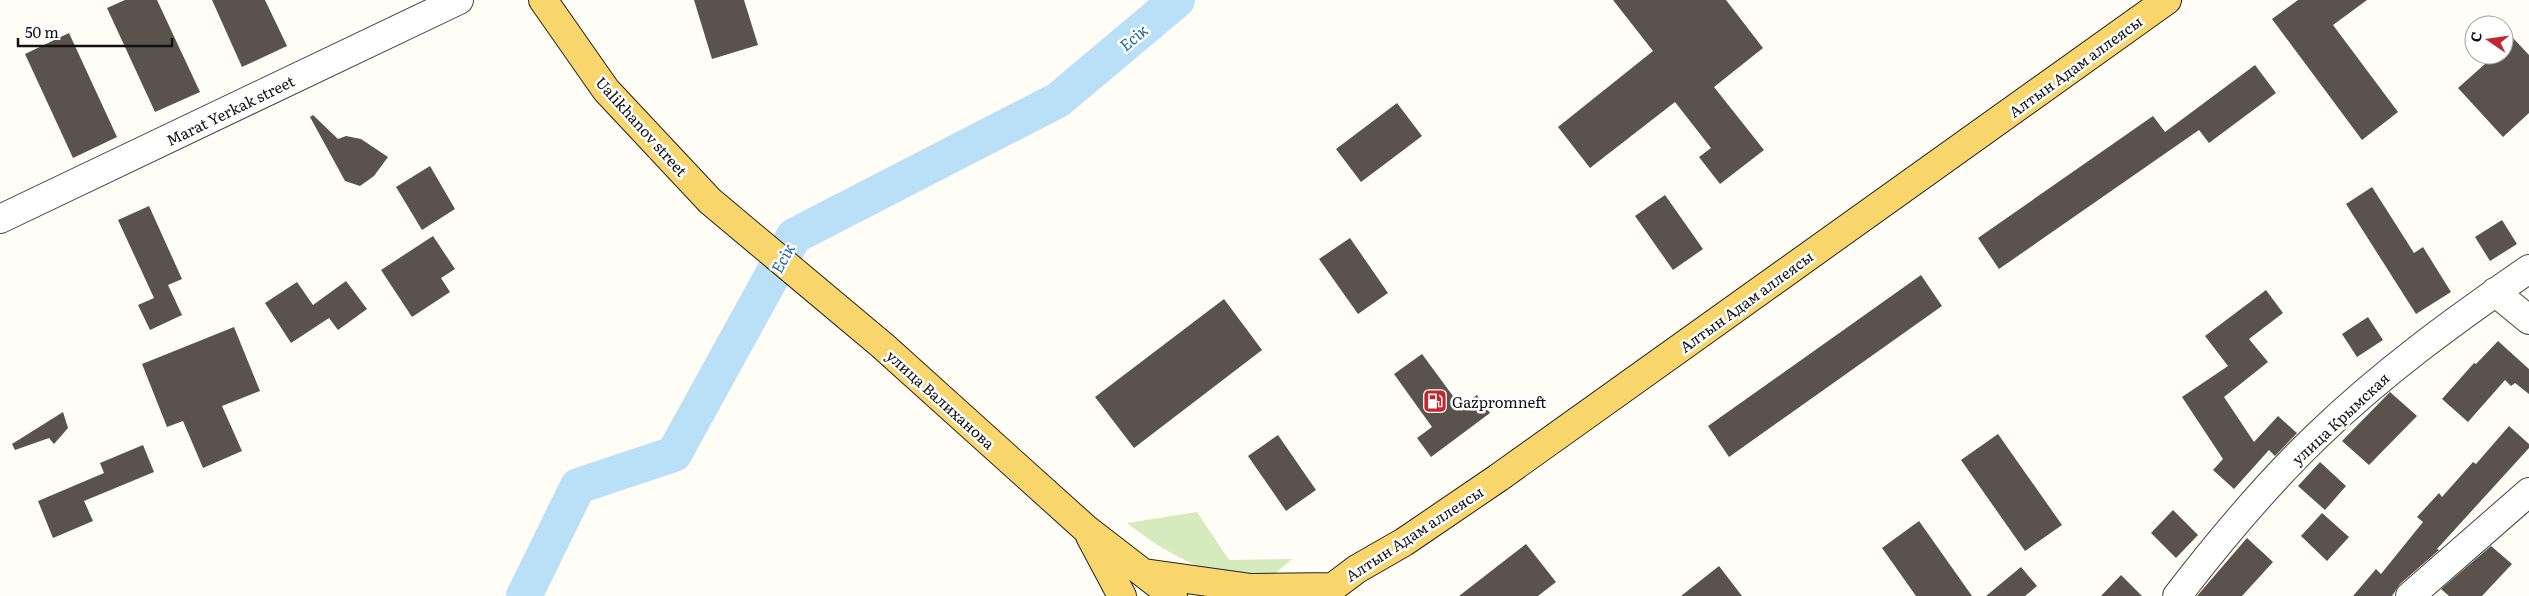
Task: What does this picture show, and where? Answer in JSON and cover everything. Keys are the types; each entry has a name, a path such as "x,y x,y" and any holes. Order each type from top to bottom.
{"main road":[{"name":"Ualikhanov street","path":"543,0 606,90 710,201"},
{"name":"Алтын Адам аллеясы","path":"1332,593 1357,569 1404,542 1498,478 2167,0"},
{"name":"улица Валиханова","path":"710,201 883,346 1085,528 1173,596"},
{"path":"1085,528 1122,596"},
{"path":"1144,573 1251,588 1332,593"}],"street":[{"name":"Marat Yerkak street","path":"0,219 460,0"},
{"name":"улица Крымская","path":"2177,596 2228,530 2317,436 2404,359 2529,269"},
{"path":"2495,292 2529,320"},
{"path":"2410,596 2529,492"}],"green space":[{"path":"1197,512 1229,560 1292,559 1267,581 1217,573 1181,558 1158,545 1127,523"}],"building":[{"path":"125,0 157,0 200,92 155,112 107,8"},
{"path":"212,0 265,0 287,46 242,67"},
{"path":"694,0 744,0 758,45 712,59"},
{"path":"1613,0 1726,0 1763,48 1714,87 1764,150 1720,184 1699,157 1711,148 1675,102 1590,168 1558,127 1653,51"},
{"path":"2298,0 2367,0 2333,25 2398,112 2362,140 2272,19"},
{"path":"69,33 117,137 73,158 25,54"},
{"path":"2514,39 2529,55 2529,113 2503,137 2458,88 2484,65 2514,65"},
{"path":"2255,65 2276,93 2209,143 2199,130 1999,269 1978,238 2153,116 2165,132"},
{"path":"1397,103 1422,136 1361,182 1336,149"},
{"path":"313,115 338,139 346,136 361,139 388,157 374,176 360,186 345,181 310,117"},
{"path":"430,166 455,209 422,230 396,187"},
{"path":"2372,187 2414,253 2423,247 2451,292 2416,314 2346,204"},
{"path":"1665,195 1703,249 1673,270 1635,216"},
{"path":"149,206 182,279 168,285 182,315 150,330 138,305 154,298 118,220"},
{"path":"2502,220 2517,244 2490,261 2475,237"},
{"path":"433,236 455,269 441,278 450,292 412,317 381,270"},
{"path":"1350,238 1388,293 1358,314 1319,259"},
{"path":"1921,275 1942,306 1729,457 1708,426"},
{"path":"346,281 367,309 338,330 329,318 291,343 265,303 297,282 313,305"},
{"path":"2266,290 2283,313 2249,339 2268,362 2224,397 2254,442 2278,416 2297,433 2275,456 2269,450 2234,489 2213,470 2223,459 2182,397 2228,366 2205,336"},
{"path":"1224,299 1262,350 1134,448 1095,397"},
{"path":"2368,317 2383,340 2357,357 2342,334"},
{"path":"234,327 260,391 222,406 242,451 203,468 183,421 167,427 142,364"},
{"path":"2498,341 2529,369 2529,394 2515,383 2511,386 2505,380 2468,422 2442,399 2474,363 2476,364"},
{"name":"Gazpromneft","path":"1422,354 1461,407 1477,395 1490,413 1431,457 1417,438 1432,427 1394,374"},
{"path":"2390,392 2417,416 2369,465 2342,441"},
{"path":"63,412 68,428 54,444 49,438 15,450 12,444"},
{"path":"2509,426 2529,444 2529,448 2437,549 2439,550 2400,584 2392,596 2353,596 2376,569 2381,574 2423,522 2417,517 2439,493 2442,497 2473,462 2476,464"},
{"path":"1998,434 2062,525 2025,551 1961,460"},
{"path":"1278,435 1316,490 1286,511 1248,456"},
{"path":"143,445 154,472 84,501 93,521 53,538 38,501 104,473 100,463"},
{"path":"2320,462 2346,486 2325,510 2298,486"},
{"path":"2173,510 2198,535 2176,558 2151,533"},
{"path":"2322,513 2349,537 2327,561 2301,536"},
{"path":"1919,521 1972,596 1916,596 1882,548"},
{"path":"2247,538 2273,562 2242,596 2197,596"},
{"path":"1526,544 1556,582 1538,596 1459,596"},
{"path":"2491,546 2512,564 2482,596 2449,596 2441,589"},
{"path":"1719,566 1742,596 1681,596"},
{"path":"2021,567 2037,586 2025,596 1986,596"},
{"path":"2121,575 2142,596 2101,596"}],"waterway":[{"name":"Есік","path":"524,596 578,486 674,454 794,236 1058,100 1177,0"}],"place":[{"name":"Gazpromneft","path":"1435,401"}]}
